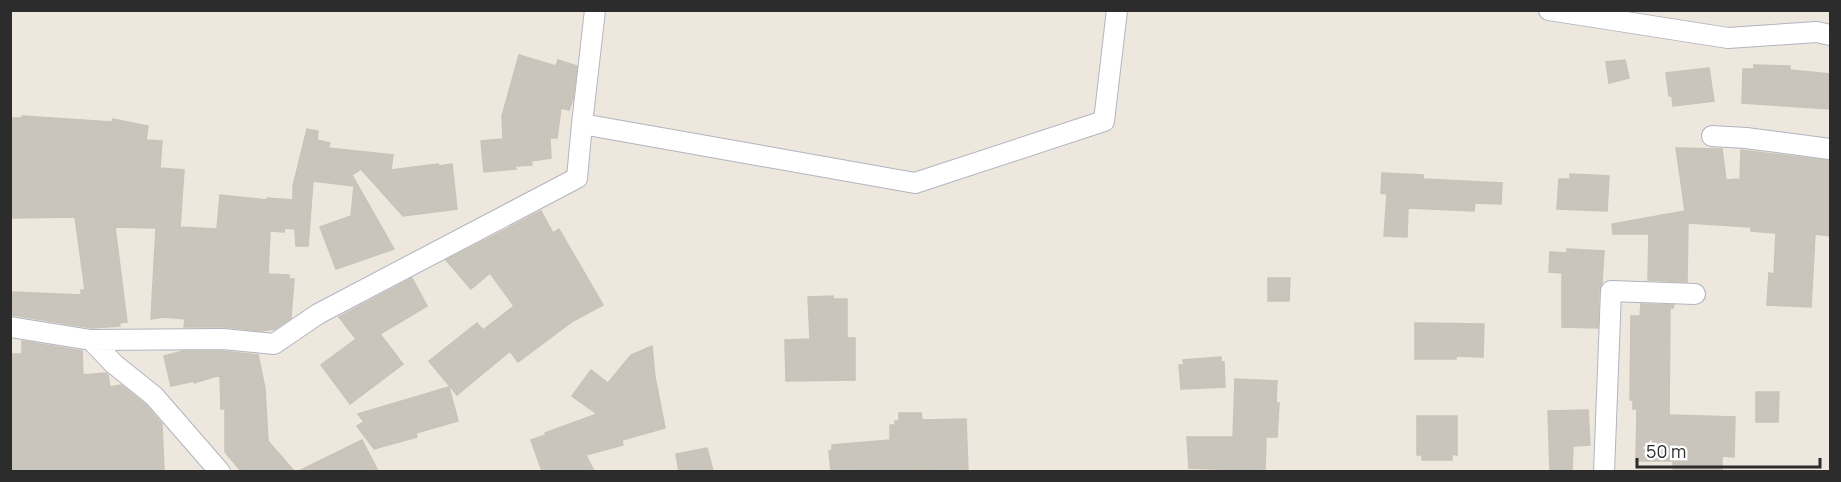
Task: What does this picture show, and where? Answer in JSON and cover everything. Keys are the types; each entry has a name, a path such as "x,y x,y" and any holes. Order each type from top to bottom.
{"street":[{"path":"10,327 91,340 223,339 274,344 318,314 577,178 595,10"},
{"path":"582,124 915,183 1104,121 1117,10"},
{"path":"1549,10 1728,38 1817,32 1830,35"},
{"path":"1712,136 1830,149"},
{"path":"1604,471 1611,291 1695,294"},
{"path":"91,340 114,364 154,396 220,471"}],"building":[{"path":"519,55 556,66 558,60 577,66 573,99 569,110 561,108 557,138 550,138 551,158 531,161 532,165 515,166 516,169 484,172 481,141 503,139 502,116"},
{"path":"1625,60 1629,78 1609,83 1606,62"},
{"path":"1754,65 1790,66 1790,70 1830,74 1830,109 1742,103 1743,69 1754,69"},
{"path":"1709,68 1714,101 1673,106 1672,96 1669,96 1666,73"},
{"path":"22,116 112,122 113,119 148,126 146,140 162,141 160,168 184,170 180,227 217,229 220,195 293,200 293,186 307,129 318,131 317,140 330,143 328,148 393,155 391,170 452,164 457,209 403,216 361,169 352,175 394,249 336,269 320,227 351,216 354,186 313,181 308,246 296,246 295,229 285,228 284,232 270,231 268,274 289,275 289,279 294,279 291,318 275,329 261,331 224,327 184,327 185,319 164,317 151,319 156,228 115,227 127,322 119,323 120,326 92,328 13,315 11,292 81,295 81,290 85,290 75,217 10,218 10,118 22,118"},
{"path":"1676,148 1722,149 1726,180 1740,179 1741,150 1830,161 1830,236 1815,234 1811,307 1767,305 1769,273 1774,274 1776,233 1751,231 1751,227 1688,223 1687,282 1648,280 1649,234 1613,234 1612,224 1685,211"},
{"path":"1382,173 1423,175 1423,179 1502,183 1501,204 1475,203 1474,211 1408,208 1407,237 1384,236 1387,194 1381,193"},
{"path":"1570,174 1609,176 1607,211 1557,209 1559,179 1570,179"},
{"path":"541,211 553,233 559,229 603,305 573,321 518,362 510,351 457,395 429,361 477,323 483,330 514,306 490,273 471,289 446,260"},
{"path":"1567,249 1604,251 1602,283 1599,291 1598,328 1562,327 1562,273 1549,272 1550,252 1567,253"},
{"path":"412,278 427,306 380,334 403,364 350,404 321,365 356,339 339,317"},
{"path":"1268,278 1290,278 1289,301 1268,301"},
{"path":"833,296 833,299 847,299 847,338 855,338 855,380 786,381 785,340 810,339 808,297"},
{"path":"1641,304 1674,305 1670,308 1669,415 1735,417 1734,457 1722,456 1722,470 1673,469 1673,461 1636,461 1637,409 1633,409 1633,400 1630,400 1631,316 1640,316"},
{"path":"1415,323 1484,324 1483,357 1415,359"},
{"path":"22,341 82,351 83,375 106,373 110,387 121,385 146,405 162,424 164,471 10,471 10,354 22,354"},
{"path":"652,346 655,377 665,428 622,440 623,445 586,455 594,471 542,471 531,440 597,414 572,396 591,370 608,383 631,355"},
{"path":"183,351 222,351 258,355 265,388 268,441 294,471 241,471 225,452 225,409 221,409 220,375 194,383 194,381 171,386 164,356"},
{"path":"1221,357 1221,362 1224,362 1225,387 1181,389 1179,365 1184,365 1183,360"},
{"path":"1235,379 1277,381 1276,403 1279,403 1277,437 1266,437 1265,471 1189,468 1187,437 1233,437"},
{"path":"449,387 458,421 416,433 417,437 374,449 357,426 364,422 358,414"},
{"path":"1756,392 1779,392 1778,422 1756,422"},
{"path":"1588,410 1590,445 1573,446 1572,471 1550,470 1548,411"},
{"path":"899,413 921,413 922,420 966,419 968,471 933,471 933,469 831,471 829,451 832,450 832,445 890,440 890,425 895,425 895,421 899,421"},
{"path":"1417,416 1457,416 1457,455 1452,454 1452,460 1422,460 1422,455 1417,455"},
{"path":"362,440 378,471 299,471"},
{"path":"707,448 713,471 679,471 676,454"}]}
